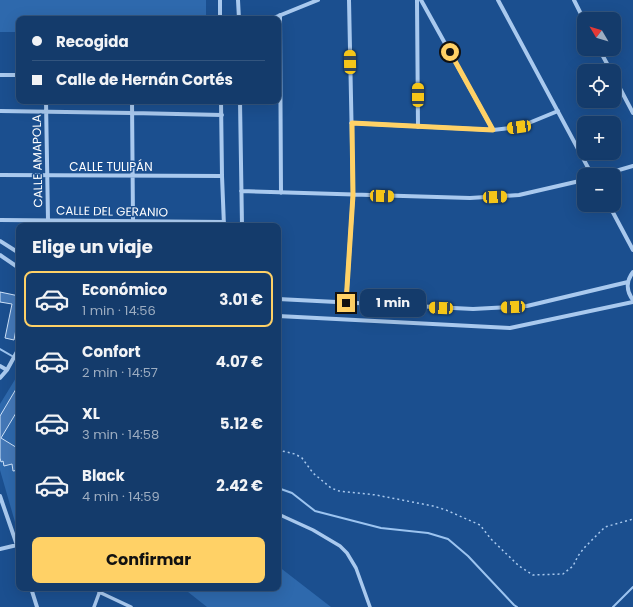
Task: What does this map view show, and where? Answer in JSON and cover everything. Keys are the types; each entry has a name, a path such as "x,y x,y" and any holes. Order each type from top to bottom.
{"street":[{"path":"220,0 220,16"},
{"path":"238,0 239,16"},
{"path":"280,15 318,0"},
{"path":"346,303 353,195 349,0"},
{"path":"417,0 418,127"},
{"path":"421,0 493,130"},
{"path":"498,0 588,168"},
{"path":"574,0 580,12"},
{"path":"0,75 16,75"},
{"path":"621,90 633,113"},
{"name":"CALLE AMAPOLA","path":"46,104 48,220"},
{"path":"132,104 133,221"},
{"path":"221,104 224,223"},
{"path":"240,104 242,223"},
{"path":"280,104 281,193"},
{"path":"0,111 132,112 222,115"},
{"path":"352,123 493,130 519,127 558,111"},
{"path":"621,169 633,166"},
{"name":"CALLE TULIPÁN","path":"0,175 222,176"},
{"path":"241,191 470,198 520,195 577,182"},
{"path":"613,212 633,250"},
{"name":"CALLE DEL GERANIO","path":"0,220 194,223"},
{"path":"0,241 16,251"},
{"path":"0,255 16,266"},
{"path":"281,316 510,328 633,301 628,290 628,282 630,275 633,272"},
{"path":"281,299 473,309 526,306 628,282"},
{"path":"0,378 16,353"},
{"path":"0,366 6,370"},
{"path":"0,496 2,510 16,543"},
{"path":"281,515 313,530 340,546 347,553 356,568 370,607"},
{"path":"0,549 16,545"},
{"path":"32,591 37,607"},
{"path":"94,607 100,591"},
{"path":"102,591 131,607"}],"path":[{"path":"281,451 295,454 302,458 313,474 331,488 338,491 433,506 480,525 491,539 519,566 532,575 563,574 573,566 584,548 605,527 633,519"}],"shaded area":[{"path":"0,0 206,0 206,16 16,16 16,32 0,32"},
{"path":"16,378 16,526 0,470 0,404"},
{"path":"281,568 331,607 207,607 187,591 281,591"}],"building":[{"path":"0,292 16,295 16,329 14,340 5,338 12,304 0,302"},
{"path":"16,389 16,413 1,438 16,447 16,470 13,471 12,464 4,466 3,461 1,462 0,416"}],"waterway":[{"path":"0,349 16,358"},
{"path":"281,489 292,493 315,511 381,528 428,533 448,539 468,556 517,607"},
{"path":"613,607 633,587"}],"route":[{"path":"346,303 353,195 352,123 493,130 450,52"}]}
